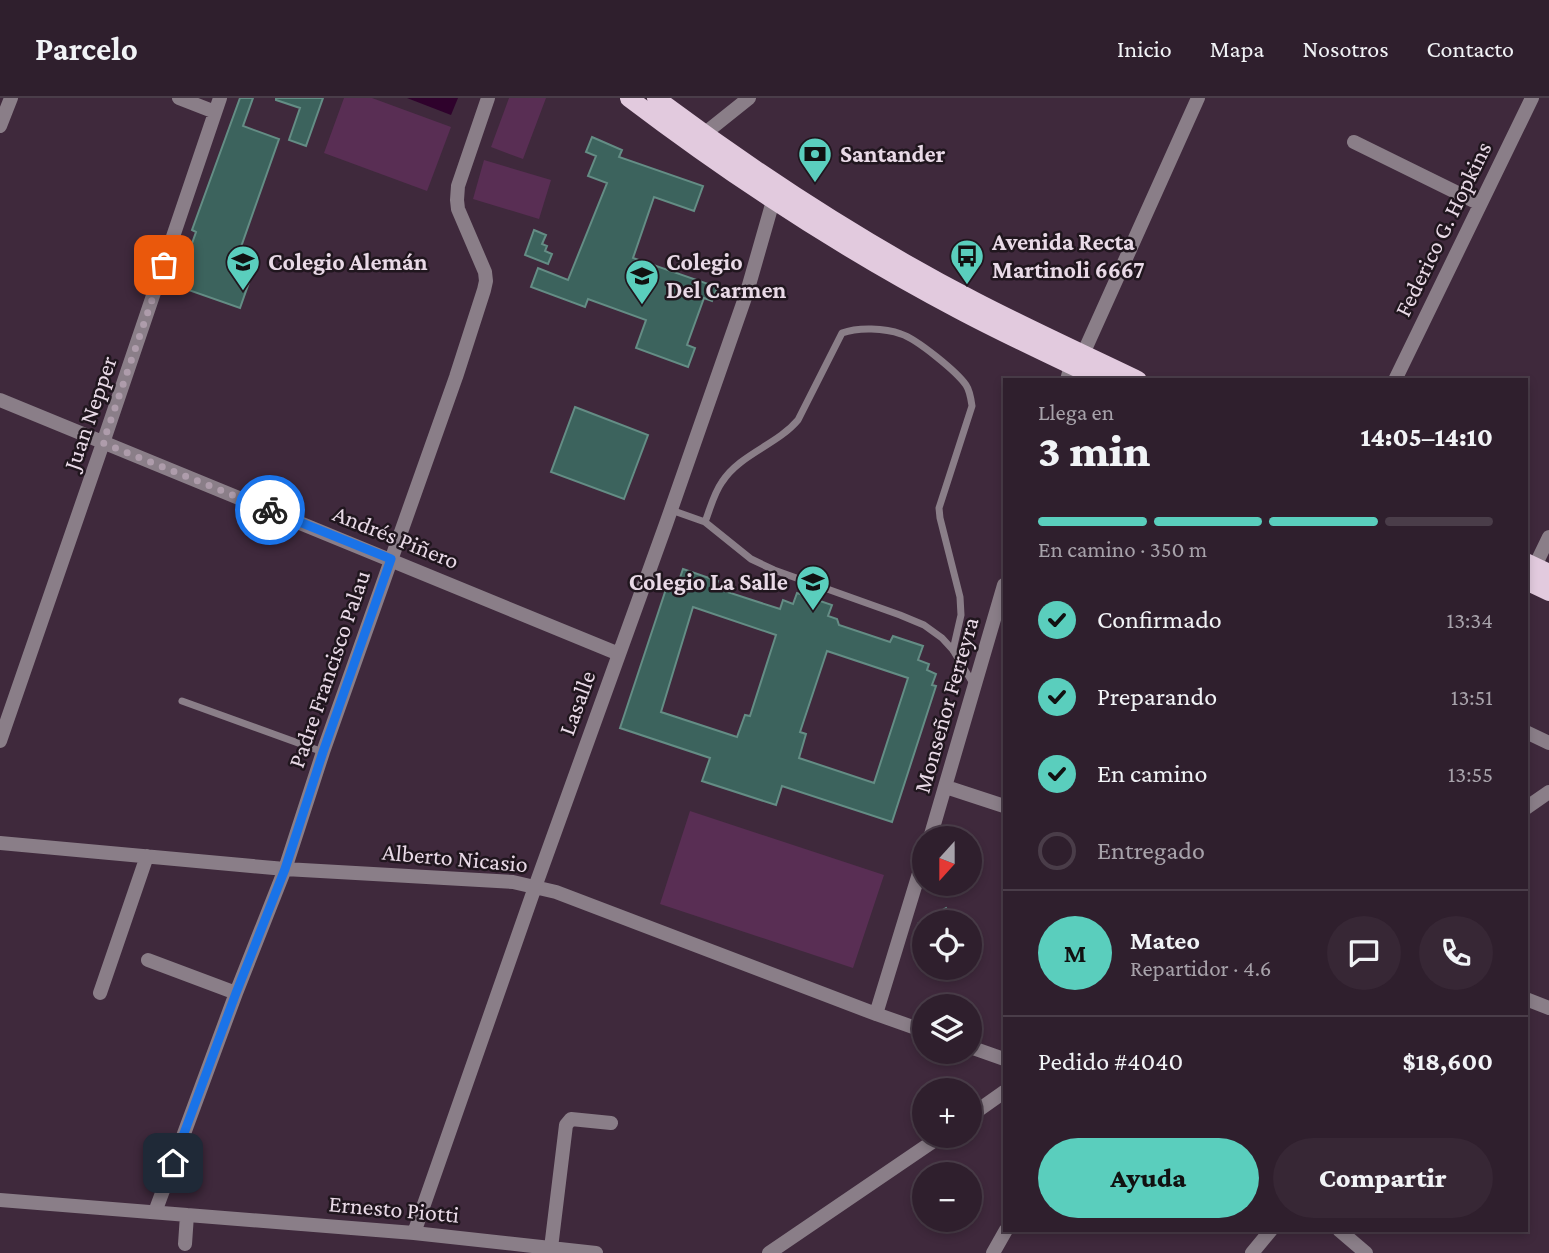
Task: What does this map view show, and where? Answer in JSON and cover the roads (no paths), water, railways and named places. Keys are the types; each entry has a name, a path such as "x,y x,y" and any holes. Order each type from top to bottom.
{"main road":[{"path":"629,98 690,144 777,194"},
{"path":"656,98 777,194 864,256 1008,335 1098,378"},
{"path":"1074,366 1129,378"},
{"path":"1534,571 1549,592"}],"street":[{"path":"0,126 11,98"},
{"path":"179,98 218,105"},
{"name":"Padre Francisco Palau","path":"155,1212 285,869 484,290 485,272 458,209 457,200 458,186 488,98"},
{"path":"704,134 749,98"},
{"path":"1074,366 1198,98"},
{"name":"Federico G. Hopkins","path":"1396,378 1532,98"},
{"name":"Juan Nepper","path":"0,741 218,105"},
{"path":"1354,142 1480,204"},
{"name":"Lasalle","path":"414,1233 671,510 747,292 777,194"},
{"name":"Andrés Piñero","path":"0,400 618,654"},
{"path":"1534,571 1549,537"},
{"name":"Monseñor Ferreyra","path":"934,826 1003,589"},
{"path":"1528,733 1549,743"},
{"path":"946,787 1003,806"},
{"path":"1528,807 1549,792"},
{"name":"Alberto Nicasio","path":"0,843 285,869 513,882 556,892 912,1027"},
{"path":"100,993 147,856"},
{"path":"876,1014 912,896"},
{"path":"148,960 236,993"},
{"path":"1538,1004 1549,991"},
{"path":"982,1051 1003,1059"},
{"path":"982,1108 1003,1093"},
{"path":"551,1248 566,1125 571,1119 611,1123"},
{"path":"769,1253 922,1148"},
{"path":"0,1200 155,1212"},
{"name":"Ernesto Piotti","path":"155,1212 414,1233 596,1253"},
{"path":"185,1244 187,1215"},
{"path":"993,1253 1005,1232"},
{"path":"1252,1253 1269,1232"},
{"path":"1341,1232 1366,1253"}],"lane":[{"path":"705,522 722,482 734,467 790,429 797,420 842,333 864,328 909,337 935,355 966,384 971,396 972,406 939,508 960,597 961,615 953,650"},
{"path":"671,510 705,522 751,559 774,570 924,625 953,650 975,688"},
{"path":"182,701 323,752"}],"place":[{"name":"Santander","path":"815,184"},
{"name":"Avenida Recta Martinoli 6667","path":"967,286"},
{"name":"Colegio Alemán","path":"243,292"},
{"name":"Colegio Del Carmen","path":"642,306"},
{"name":"Colegio La Salle","path":"813,612"}]}
